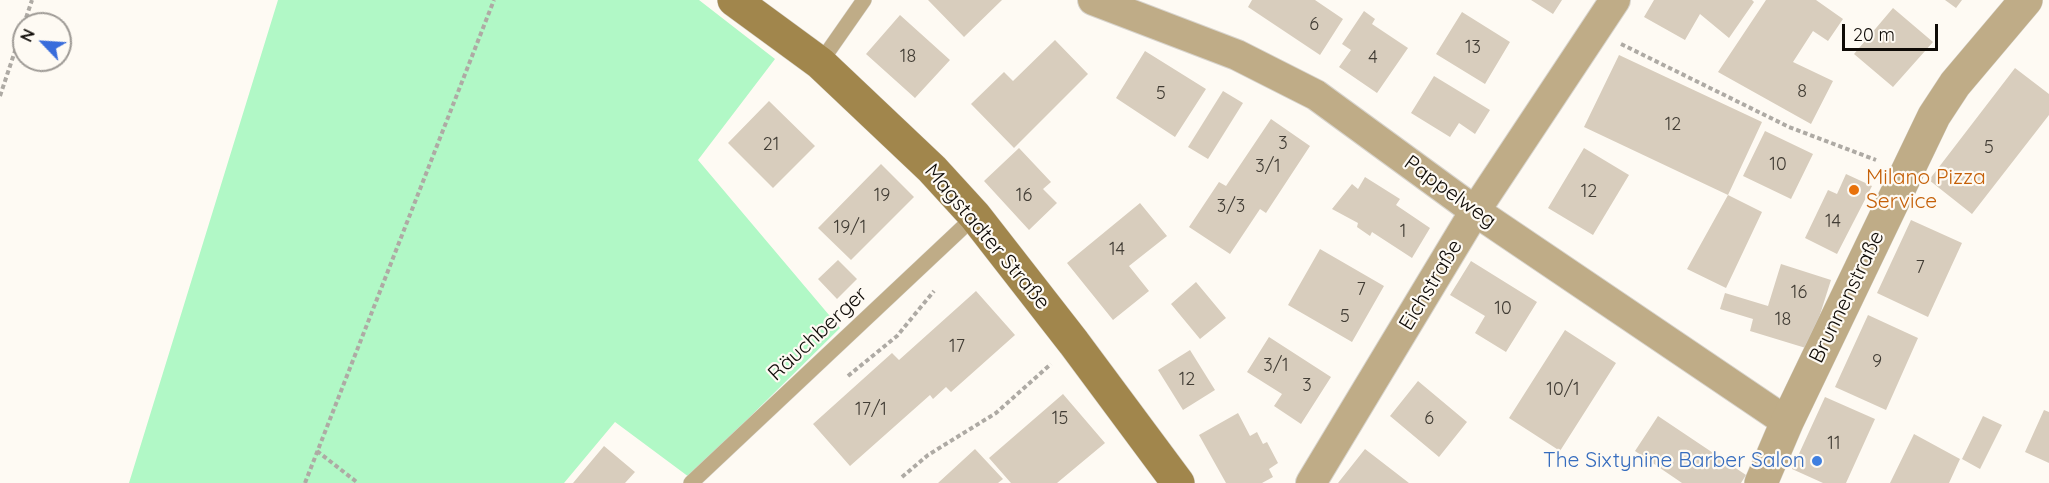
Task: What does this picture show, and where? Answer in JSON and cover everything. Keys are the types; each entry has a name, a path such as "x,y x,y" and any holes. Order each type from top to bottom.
{"main road":[{"name":"Magstadter Straße","path":"734,0 820,63 932,169 975,216 1074,343 1178,483"}],"street":[{"name":"Pappelweg","path":"1093,0 1117,12 1237,55 1316,96 1475,211 1787,422"},
{"name":"Eichstraße","path":"1311,483 1475,211 1615,0"},
{"name":"Brunnenstraße","path":"1761,483 1787,422 1934,116 1955,84 2026,0"}],"lane":[{"path":"820,63 864,0"},
{"name":"Räuchberger","path":"691,483 975,216"}],"path":[{"path":"0,96 32,0"},
{"path":"305,483 494,0"},
{"path":"1594,31 1789,127 1907,172"},
{"path":"848,376 897,336 920,311 938,285"},
{"path":"902,477 928,455 996,413 1044,371"},
{"path":"317,451 357,483"}],"green space":[{"path":"278,0 699,0 775,59 698,160 840,328 689,477 615,422 564,483 129,483"}],"building":[{"path":"928,0 1002,0 964,37"},
{"path":"1252,0 1315,0 1343,19 1320,55 1248,7"},
{"path":"1531,0 1562,0 1553,14"},
{"path":"1654,0 1752,0 1754,2 1729,38 1700,14 1685,40 1644,17"},
{"path":"1766,0 1816,0 1843,19 1828,41 1813,31 1793,62 1833,81 1811,124 1718,72"},
{"path":"1945,0 1962,0 1956,8"},
{"path":"1893,8 1933,42 1893,87 1854,54"},
{"path":"1364,11 1375,19 1372,24 1408,48 1377,93 1339,67 1351,50 1342,44"},
{"path":"1462,12 1510,42 1485,84 1436,54"},
{"path":"900,15 950,60 915,98 866,54"},
{"path":"1055,40 1088,74 1014,148 971,104 1004,72 1013,81"},
{"path":"1145,51 1206,89 1175,137 1116,98"},
{"path":"1619,55 1762,122 1728,195 1584,127"},
{"path":"2015,68 2049,94 2049,115 1972,214 1929,180"},
{"path":"1434,76 1490,110 1475,134 1459,123 1450,137 1411,113"},
{"path":"1223,91 1243,103 1208,159 1188,147"},
{"path":"769,101 815,146 773,188 728,143"},
{"path":"1271,119 1310,146 1266,213 1260,209 1230,254 1189,227 1219,182 1226,186"},
{"path":"1765,131 1813,154 1791,199 1743,176"},
{"path":"1019,148 1051,182 1043,189 1057,203 1029,230 984,181"},
{"path":"1584,148 1629,175 1593,235 1548,208"},
{"path":"881,164 914,197 851,260 818,228"},
{"path":"1846,174 1872,186 1837,254 1805,238 1828,190 1837,194"},
{"path":"1365,177 1400,199 1396,205 1430,228 1412,258 1372,232 1370,236 1357,227 1358,223 1332,209 1352,184 1358,189"},
{"path":"1728,195 1762,212 1726,288 1687,269"},
{"path":"1140,203 1167,236 1129,266 1149,291 1113,320 1067,263"},
{"path":"1911,220 1962,243 1928,317 1877,293"},
{"path":"1320,249 1384,286 1352,342 1288,305"},
{"path":"838,260 857,279 837,299 818,279"},
{"path":"1471,261 1537,302 1506,352 1475,333 1485,316 1450,295"},
{"path":"1781,264 1831,280 1809,349 1750,331 1753,319 1720,309 1725,293 1768,306"},
{"path":"1196,282 1226,318 1200,339 1171,304"},
{"path":"976,291 1015,335 951,392 946,387 933,399 930,395 850,466 813,424 892,353 899,360"},
{"path":"1868,315 1918,338 1886,410 1835,387"},
{"path":"1565,330 1616,363 1560,451 1509,418"},
{"path":"1269,337 1331,377 1301,424 1274,406 1282,394 1247,372"},
{"path":"1190,350 1215,390 1183,410 1158,370"},
{"path":"1418,381 1467,422 1439,457 1390,416"},
{"path":"1063,394 1105,443 1057,483 1011,483 989,458"},
{"path":"1825,397 1875,419 1846,483 1823,483 1792,469"},
{"path":"2044,410 2049,412 2049,463 2025,452"},
{"path":"1238,413 1250,436 1257,432 1263,444 1267,442 1278,463 1269,469 1273,477 1262,483 1226,483 1199,435"},
{"path":"1658,416 1746,475 1741,483 1682,483 1635,451"},
{"path":"1983,416 2002,425 1980,469 1962,459"},
{"path":"1914,434 1960,459 1949,483 1890,483"},
{"path":"604,446 635,472 625,483 573,483"},
{"path":"975,449 1003,479 998,483 938,483"},
{"path":"1365,449 1409,483 1338,483"}],"place":[{"name":"Milano Pizza Service","path":"1854,190"},
{"name":"The Sixtynine Barber Salon","path":"1817,461"}]}
